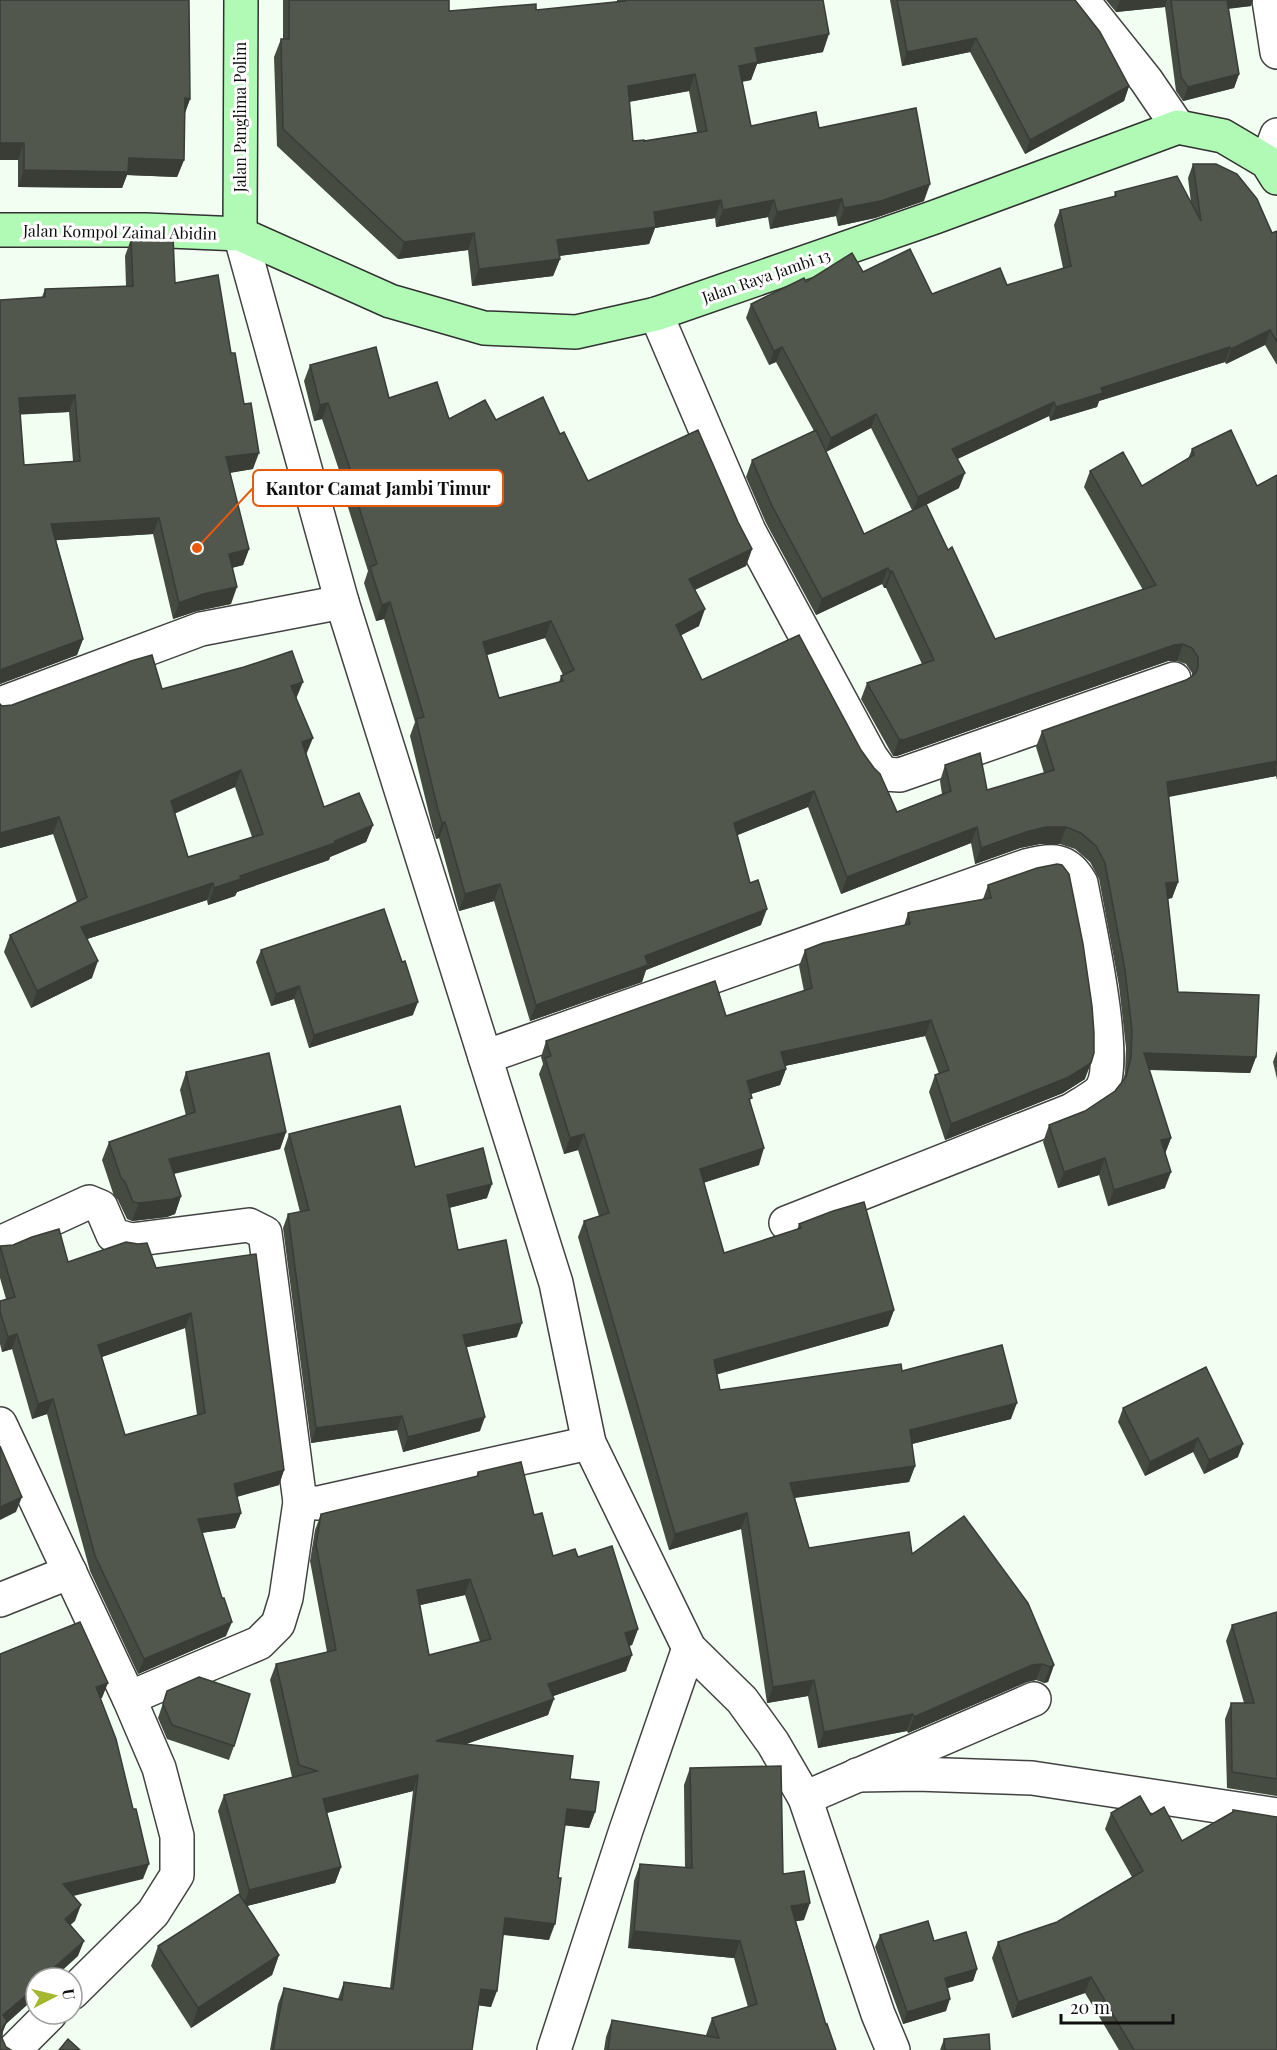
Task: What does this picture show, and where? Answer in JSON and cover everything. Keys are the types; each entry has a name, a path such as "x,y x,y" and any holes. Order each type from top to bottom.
{"street":[{"name":"Jalan Panglima Polim","path":"240,234 241,0"},
{"path":"1082,0 1146,80 1178,127 1223,136 1274,158"},
{"path":"1269,0 1277,52"},
{"name":"Jalan Raya Jambi 13","path":"240,234 390,301 484,328 576,332 656,314 935,217 1178,127"},
{"name":"Jalan Kompol Zainal Abidin","path":"0,230 146,230 240,234"},
{"path":"240,234 342,602 556,1283 589,1443 689,1648 742,1700 773,1743 804,1798 892,2050"},
{"path":"656,314 749,531 871,757 883,774 900,775 1174,679"},
{"path":"0,704 201,629 342,602"},
{"path":"485,1058 1026,866 1044,861 1062,862 1075,872 1081,883 1107,1033 1107,1070 1101,1089 1072,1110 786,1223"},
{"path":"0,1243 89,1202 100,1207 113,1235 131,1240 249,1225 265,1233 300,1502 286,1598 278,1624 259,1643 129,1698"},
{"path":"0,1424 129,1698 159,1767 177,1836 177,1875 153,1913 84,1981"},
{"path":"300,1502 318,1503 589,1443"},
{"path":"0,1600 70,1572"},
{"path":"554,2050 689,1648"},
{"path":"804,1798 1034,1699"},
{"path":"857,1775 917,1774 1032,1778 1277,1815"},
{"path":"14,2050 38,2026"}],"building":[{"path":"0,0 189,0 190,99 185,98 184,160 129,158 128,172 24,170 24,143 0,143"},
{"path":"289,0 449,0 449,11 536,4 536,10 625,0 823,0 829,34 755,48 758,62 739,66 751,126 816,112 819,128 916,108 930,184 881,201 844,208 842,199 777,212 774,200 723,210 721,200 654,212 656,227 557,240 560,259 479,269 474,233 404,242 283,129 281,39 289,39","holes":["695,74 707,131 633,141 628,86"]},
{"path":"897,0 1075,0 1100,32 1129,86 1030,140 976,38 907,52"},
{"path":"1171,0 1227,0 1239,74 1188,87 1181,77"},
{"path":"1193,164 1216,164 1237,174 1257,199 1272,233 1277,231 1277,342 1270,330 1231,349 1230,347 1101,388 1103,393 1056,407 1054,402 952,449 965,473 918,497 876,414 831,438 782,347 774,351 751,304 804,278 806,282 852,253 863,272 910,249 932,294 1000,268 1007,285 1071,266 1060,210 1116,196 1115,192 1177,176 1201,221"},
{"path":"173,237 175,283 218,275 231,353 235,353 244,404 251,403 259,453 226,457 249,549 229,554 237,587 203,594 179,603 159,518 51,524 83,639 0,670 0,300 45,297 45,289 133,286 131,239","holes":["75,395 80,461 24,465 19,398"]},
{"path":"376,347 389,398 437,382 449,419 485,400 496,420 543,397 560,434 564,432 588,481 698,430 752,549 689,579 705,609 676,625 702,680 799,635 861,750 880,774 897,812 951,791 945,765 980,753 987,790 1054,770 1042,731 1186,680 1195,674 1198,657 1192,648 1183,644 1174,645 903,740 899,739 867,683 934,660 892,571 890,572 888,568 822,599 772,506 752,460 816,430 864,534 926,504 948,550 952,547 995,639 1156,585 1090,471 1123,452 1142,486 1194,455 1192,449 1231,430 1257,486 1277,475 1277,761 1167,782 1178,882 1166,883 1178,992 1259,995 1256,1057 1144,1053 1171,1138 1161,1140 1171,1172 1114,1190 1105,1158 1064,1172 1049,1125 1085,1111 1115,1091 1126,1077 1131,1057 1132,1031 1125,970 1105,863 1096,846 1081,833 1066,827 1046,827 981,848 977,827 847,877 814,791 734,823 750,883 758,880 767,909 645,956 648,965 536,1005 500,884 465,894 445,822 442,823 438,810 416,719 424,717 390,602 382,605 370,567 377,564 353,488 356,487 328,403 320,405 310,365","holes":["551,621 574,670 561,676 563,681 499,698 483,642"]},
{"path":"292,651 303,682 291,686 313,738 302,742 324,807 359,793 373,825 335,841 335,843 240,876 241,879 214,888 213,883 81,927 98,961 37,991 10,935 87,897 59,817 0,833 0,704 2,706 12,705 152,655 162,689 244,667","holes":["241,770 263,834 188,857 171,801"]},
{"path":"1062,865 1069,874 1083,944 1094,1033 1094,1053 1091,1063 1069,1077 951,1124 935,1075 949,1070 931,1020 781,1052 786,1069 747,1081 752,1098 749,1099 764,1148 700,1169 724,1253 801,1228 799,1224 864,1202 894,1310 714,1360 720,1390 901,1364 902,1371 1002,1345 1017,1403 910,1430 915,1466 790,1483 809,1548 909,1532 912,1554 964,1516 1028,1603 1054,1665 1050,1667 1042,1664 1032,1665 914,1717 913,1714 824,1732 814,1680 773,1687 747,1513 675,1534 584,1221 609,1213 584,1134 570,1138 545,1058 551,1056 546,1041 715,981 726,1016 812,988 805,950 823,943 910,924 908,913 911,912 991,898 988,885 1037,868"},
{"path":"384,909 402,962 405,961 418,1002 314,1035 299,986 276,994 261,950"},
{"path":"269,1053 286,1132 169,1159 181,1196 173,1199 133,1202 121,1178 109,1142 195,1112 186,1072"},
{"path":"400,1106 415,1167 483,1148 492,1184 447,1195 458,1250 506,1240 522,1323 463,1335 485,1417 408,1437 402,1416 316,1428 288,1214 309,1210 289,1134"},
{"path":"59,1229 68,1262 126,1242 147,1243 156,1268 256,1254 284,1470 234,1484 241,1513 198,1519 222,1598 224,1598 232,1622 144,1659 95,1556 53,1399 38,1404 17,1334 8,1337 0,1312 0,1301 15,1297 0,1246 13,1245","holes":["191,1313 205,1413 125,1435 98,1345"]},
{"path":"1206,1367 1243,1444 1209,1460 1198,1438 1150,1462 1123,1408"},
{"path":"0,1446 22,1497 0,1507"},
{"path":"521,1462 534,1515 542,1513 553,1556 575,1549 578,1557 612,1546 638,1629 625,1633 632,1655 548,1684 554,1699 436,1741 573,1756 570,1779 599,1782 595,1812 567,1809 555,1924 505,1918 497,1991 481,1989 472,2050 273,2050 284,1988 342,2000 344,1982 393,1989 418,1775 323,1799 341,1867 249,1890 224,1795 317,1771 299,1765 276,1664 336,1650 316,1545 321,1514 478,1476 478,1472","holes":["470,1579 491,1639 429,1655 417,1590"]},
{"path":"1277,1612 1277,1779 1232,1772 1231,1703 1254,1703 1232,1625"},
{"path":"80,1622 108,1683 96,1687 116,1739 149,1864 63,1884 81,1905 65,1919 84,1941 56,1966 24,1966 24,1997 3,2015 7,2021 2,2029 2,2038 6,2047 11,2050 0,2050 0,1654"},
{"path":"199,1677 250,1694 234,1746 172,1725 163,1704 167,1691"},
{"path":"781,1766 783,1874 804,1871 810,1903 791,1906 826,2025 836,2050 608,2050 612,2020 719,2038 712,2018 757,2004 740,1941 634,1931 640,1864 692,1868 690,1768"},
{"path":"1140,1796 1151,1815 1164,1807 1182,1841 1233,1810 1277,1817 1277,2050 1134,2050 1091,1977 1018,2002 998,1942 1057,1922 1143,1871 1111,1813"},
{"path":"239,1894 279,1955 198,2008 158,1946"},
{"path":"928,1921 934,1941 966,1932 977,1969 945,1978 950,1999 907,2012 880,1935"},
{"path":"989,2034 990,2050 945,2050 944,2039"},
{"path":"68,2039 80,2050 59,2050"}],"place":[{"name":"Kantor Camat Jambi Timur","path":"197,548"}]}
